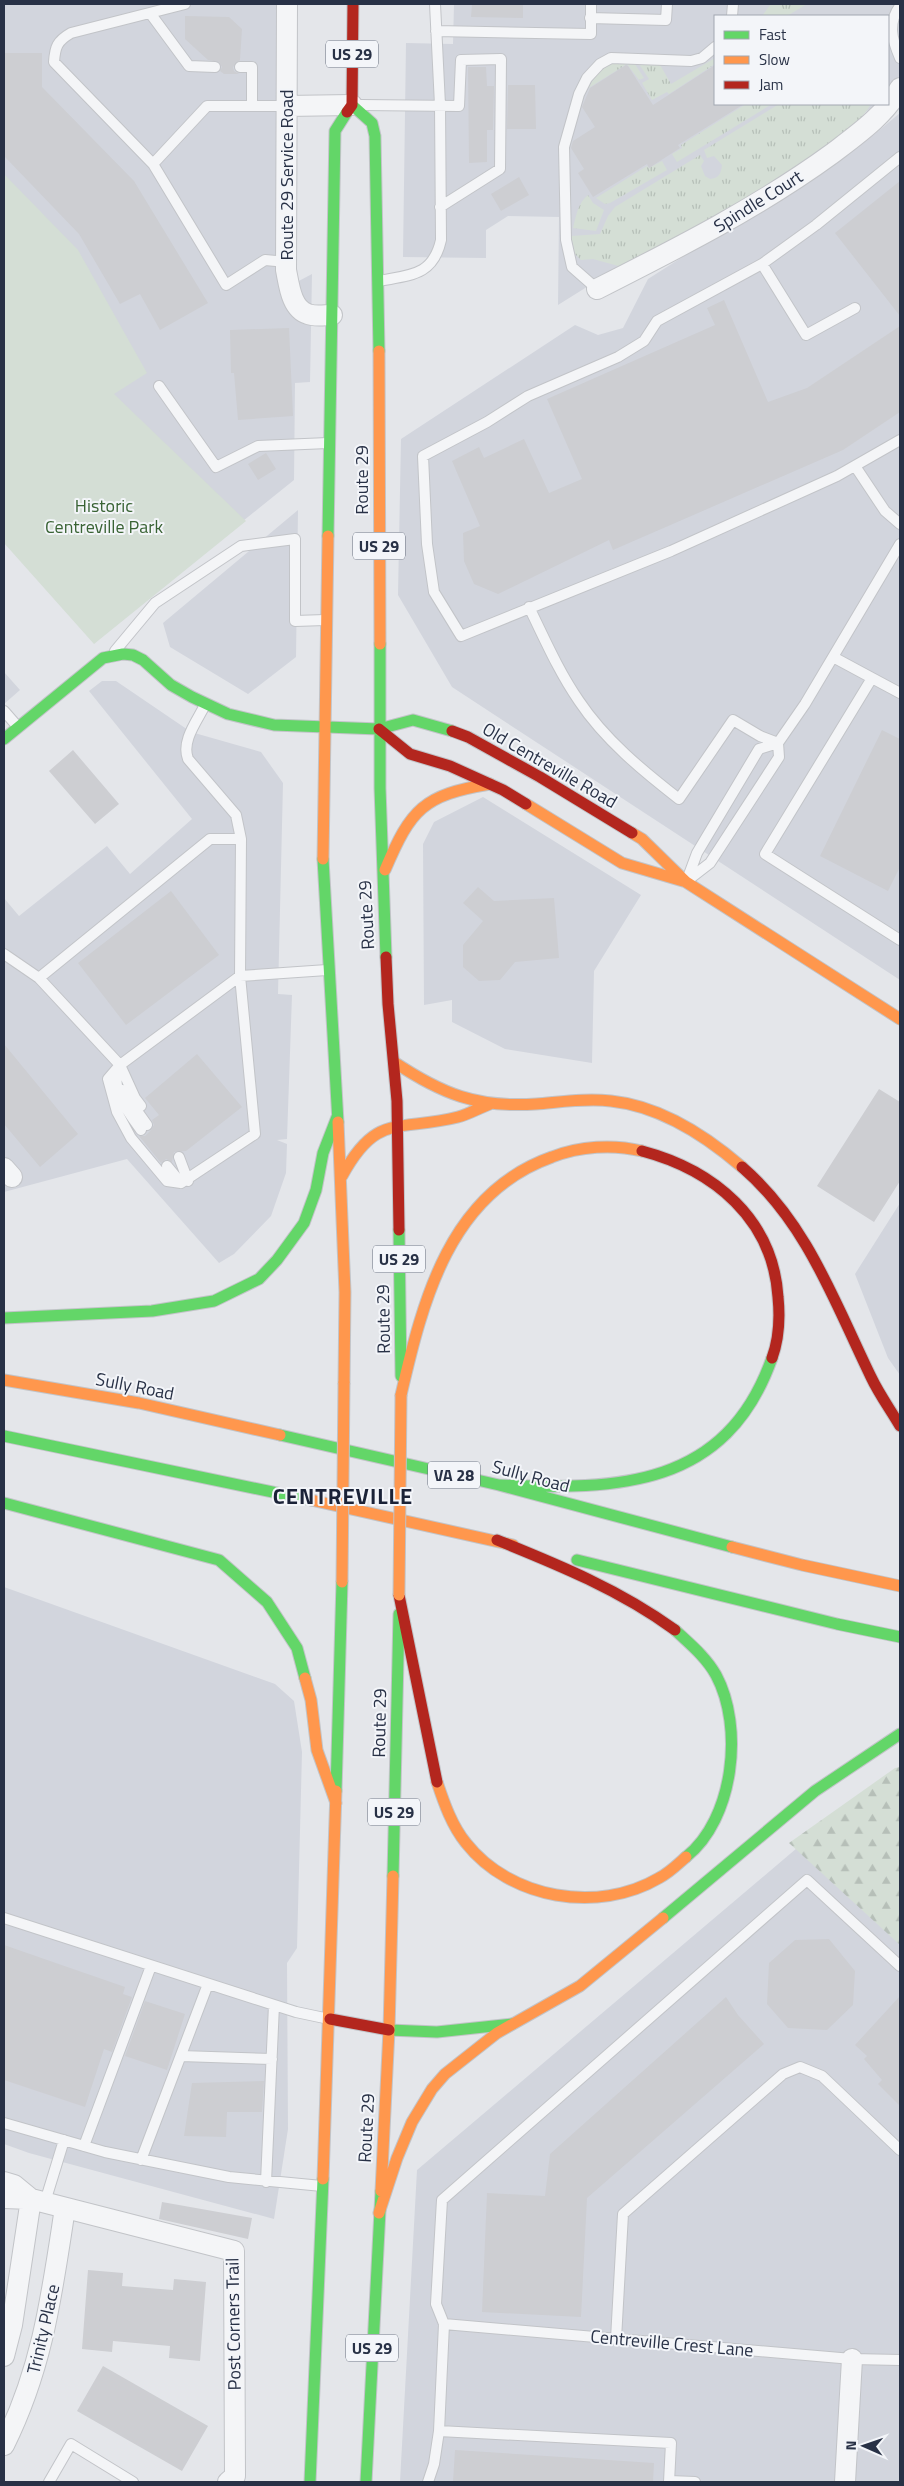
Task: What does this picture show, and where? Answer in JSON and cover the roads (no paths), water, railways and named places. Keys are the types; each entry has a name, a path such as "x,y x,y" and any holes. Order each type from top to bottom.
{"main road":[{"name":"US 29","path":"352,105 353,4"},
{"name":"Route 29","path":"310,2482 330,2019 342,1582 345,1292 342,1176 328,970 323,850 329,443 335,131 352,105 369,118 374,129 377,281 378,729 388,1004 394,1062 397,1124 401,1395 399,1595 389,2030 366,2482"},
{"name":"Old Centreville Road","path":"112,656 123,654 143,660 172,685 205,704 228,714 274,725 378,729 413,720 438,726 468,737 540,777 642,839 686,882 900,1019"},
{"path":"4,739 102,658 112,656"},
{"name":"Old Centreville Road","path":"378,729 410,754 450,766 490,784 537,809 622,863 686,882"},
{"path":"382,878 398,840 411,816 429,799 458,788 490,784"},
{"path":"394,1062 436,1090 490,1104 612,1101 669,1118 727,1153 768,1191 798,1230 822,1272 872,1379 900,1426"},
{"path":"342,1176 356,1150 370,1138 397,1124 458,1117 490,1104"},
{"path":"4,1318 152,1311 214,1301 259,1279 277,1260 304,1222 316,1190 323,1153 337,1117"},
{"path":"401,1395 417,1330 447,1251 466,1220 485,1197 507,1177 548,1156 574,1150 601,1147 630,1148 658,1154 684,1165 730,1196 750,1216 764,1243 776,1270 780,1296 780,1322 767,1377 738,1421 716,1444 691,1461 659,1473 591,1486 549,1488 499,1485"},
{"name":"Sully Road","path":"4,1380 139,1403 499,1485 802,1565 900,1586"},
{"path":"4,1436 174,1470 496,1540 790,1613 900,1637"},
{"path":"4,1503 219,1560 267,1602 297,1648 311,1700 317,1750 336,1803"},
{"path":"399,1595 438,1787 457,1831 479,1859 512,1881 542,1894 580,1899 612,1896 668,1875 695,1852 717,1818 729,1789 733,1747 725,1690 698,1650 660,1619 604,1587 496,1540"},
{"path":"380,2213 405,2134 429,2093 445,2074 512,2024 578,1987 776,1822 840,1773 900,1734"},
{"path":"330,2019 389,2030 437,2032 512,2024"}],"street":[{"name":"Route 29 Service Road","path":"287,4 287,262 290,290 297,306 307,314 332,315"},
{"name":"Spindle Court","path":"597,289 719,227 804,174 853,138 891,104 900,88"},
{"path":"286,106 352,105"},
{"name":"Post Corners Trail","path":"4,2182 14,2185 38,2201"},
{"name":"Post Corners Trail","path":"4,2198 38,2201 234,2251 235,2476 228,2482"},
{"name":"Trinity Place","path":"4,2356 38,2201"},
{"name":"Trinity Place","path":"4,2445 17,2418 35,2371 49,2312 65,2208"},
{"path":"845,2482 852,2359"}],"lane":[{"path":"185,4 71,34 60,39 54,49 54,62 154,164 226,285 265,260 287,262"},
{"path":"377,281 419,273 437,257 441,240 440,105 434,4"},
{"path":"436,31 590,34 591,4"},
{"path":"590,18 666,20 667,4"},
{"path":"900,6 892,21 891,34 900,58"},
{"path":"150,13 188,66 216,66"},
{"path":"597,289 572,267 566,240 564,147 579,94 587,78 600,64 610,58 691,61 702,58 714,48"},
{"path":"352,105 459,106 460,60 501,60 500,169 440,207"},
{"path":"240,67 252,67 252,106"},
{"path":"154,164 207,106 286,106"},
{"path":"900,157 816,225 762,264 658,321 644,341 618,357 528,396 487,422 423,456 427,544 434,592 461,636 529,607 671,552 855,466 900,440"},
{"path":"762,264 806,335 856,308"},
{"path":"159,386 216,467 258,446 329,443"},
{"path":"855,466 885,511 900,524"},
{"path":"112,656 130,630 155,603 241,546 295,539 295,621 326,620"},
{"path":"686,882 710,864 779,757 778,743 833,657 900,544"},
{"path":"529,607 556,664 580,703 641,770 679,799 733,720 760,736 778,743"},
{"path":"833,657 900,693"},
{"path":"872,678 765,854 900,940"},
{"path":"205,704 185,743 185,752 188,759 236,815 241,839 240,976 255,1134 185,1182 167,1181 131,1138 117,1112 108,1079 120,1064 240,976 328,970"},
{"path":"4,711 18,727"},
{"path":"686,882 697,853 759,749 778,743"},
{"path":"39,978 210,839 241,839"},
{"path":"4,954 39,978 120,1064 122,1092 147,1125"},
{"path":"173,1161 185,1182"},
{"path":"428,2482 434,2464 439,2430 444,2324 436,2304 442,2200 807,1880 900,1966"},
{"path":"4,1918 274,2006 330,2019"},
{"path":"84,2146 151,1966"},
{"path":"141,2160 208,1984"},
{"path":"266,2182 274,2006"},
{"path":"181,2056 272,2059"},
{"path":"616,2339 623,2214 783,2074 800,2067 822,2076 900,2150"},
{"path":"4,2123 141,2160 229,2177 323,2186"},
{"path":"38,2201 64,2140"},
{"name":"Centreville Crest Lane","path":"444,2324 852,2359 900,2360"},
{"path":"439,2430 671,2444 669,2481 695,2482"},
{"path":"49,2482 71,2444 133,2482"}],"district":[{"name":"CENTREVILLE","path":"343,1496"}],"park label":[{"name":"Historic Centreville Park","path":"104,515"}]}
